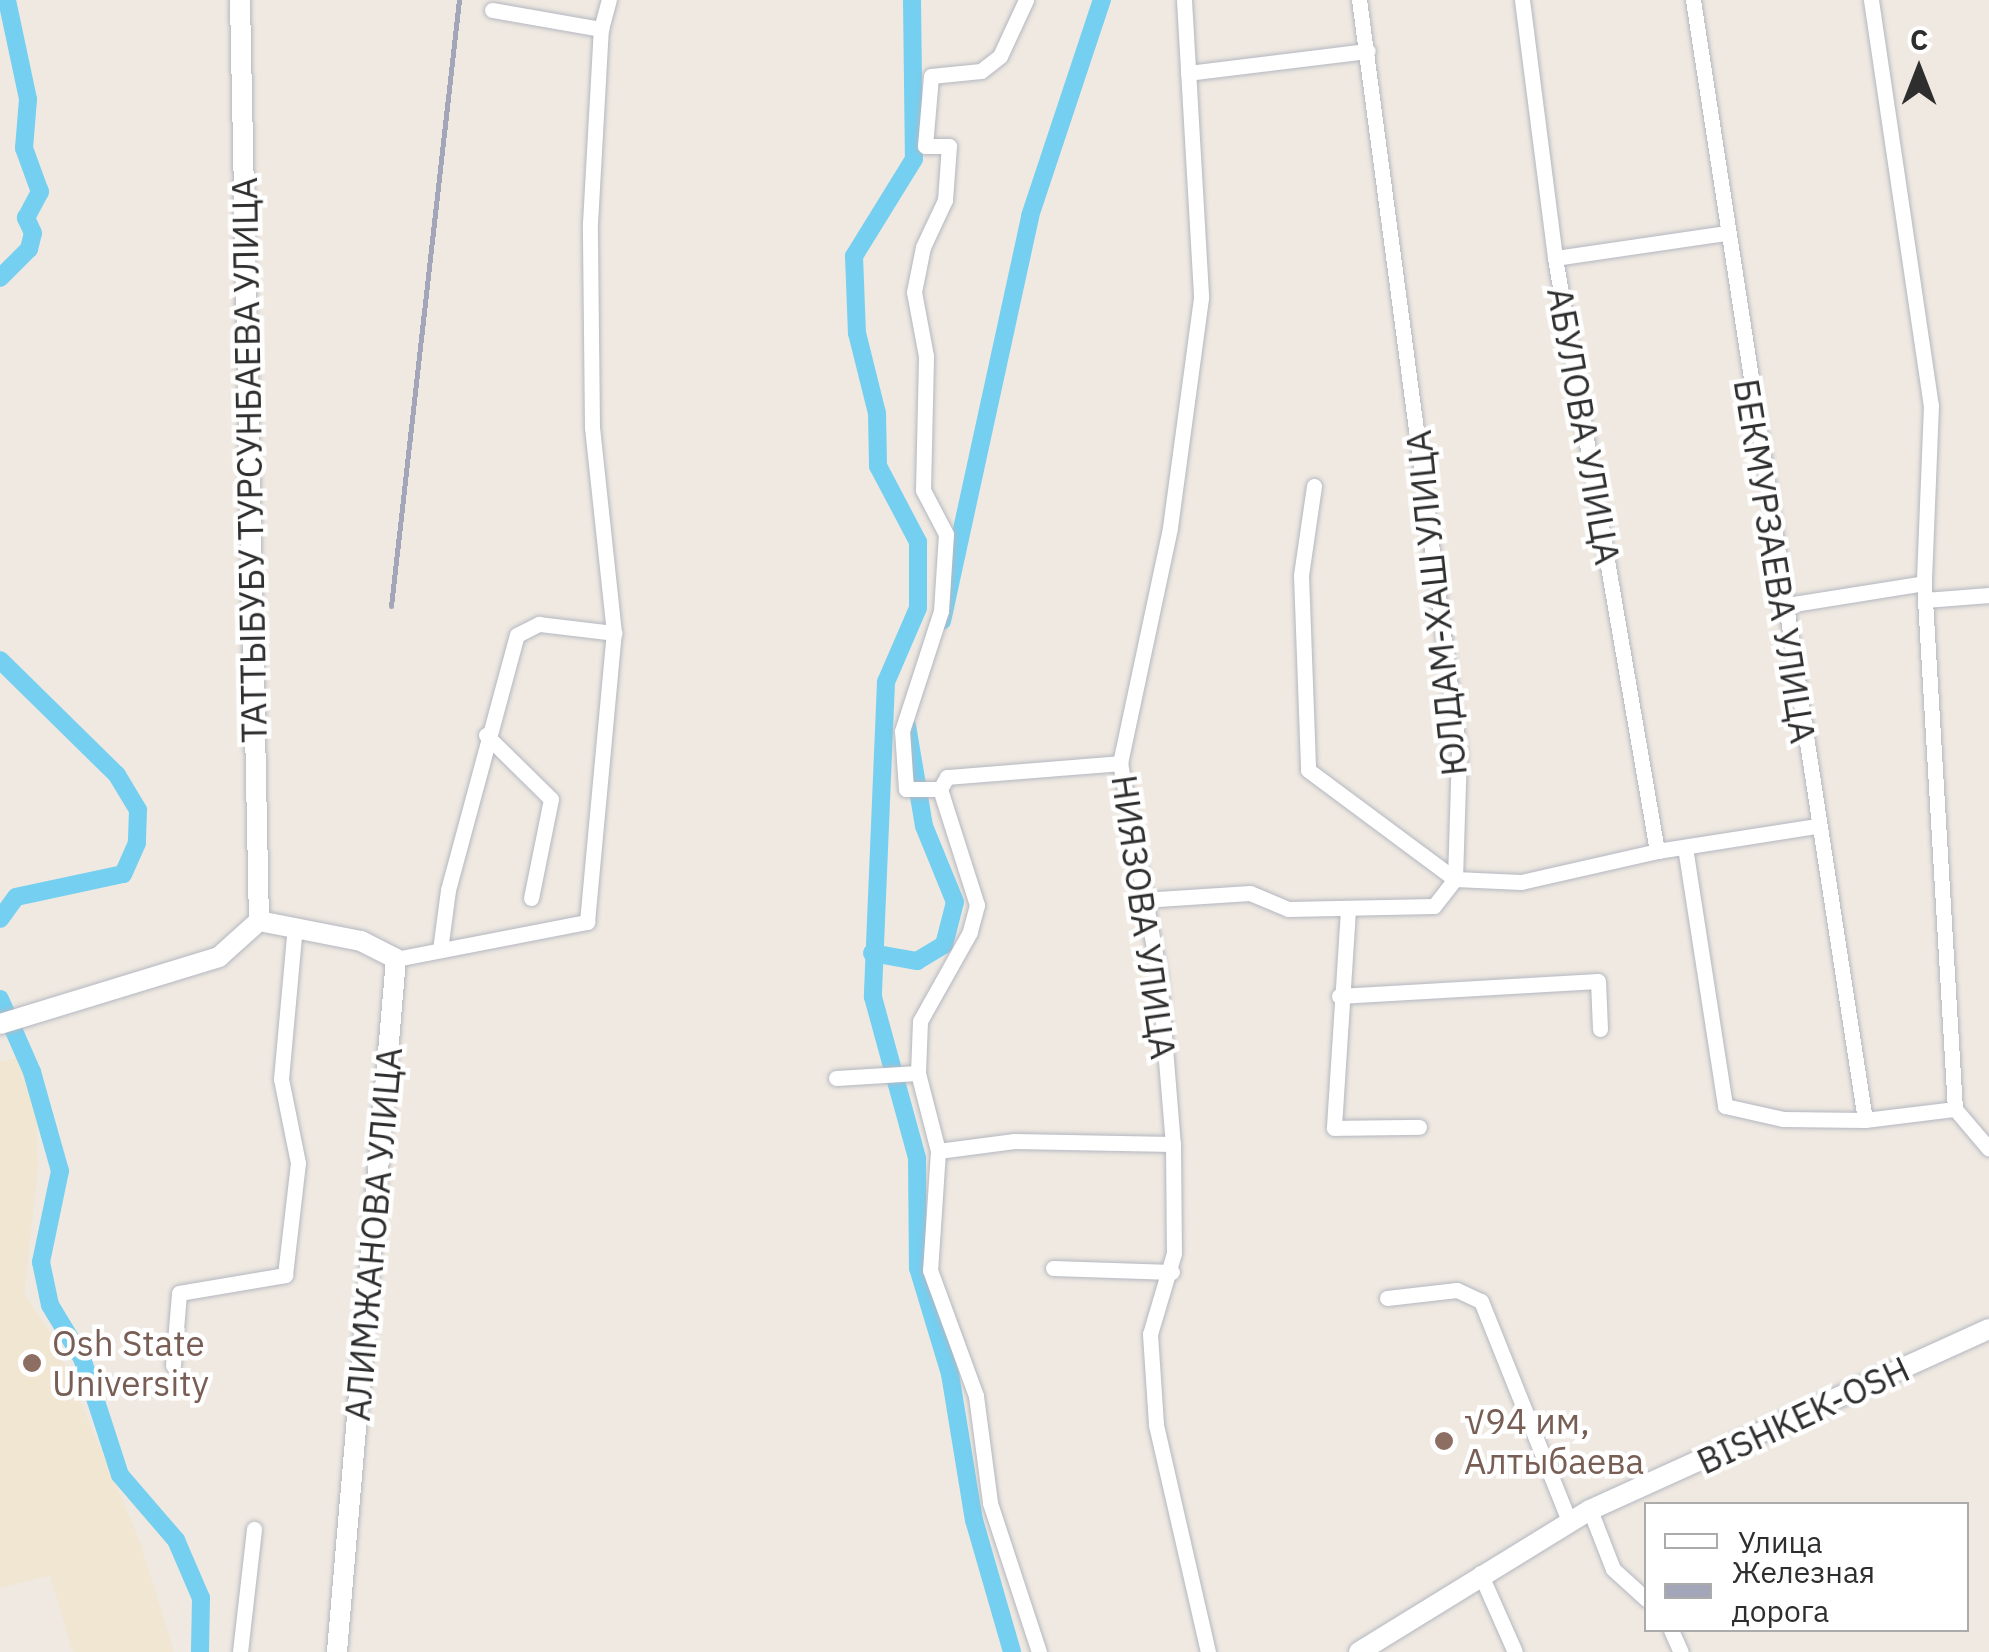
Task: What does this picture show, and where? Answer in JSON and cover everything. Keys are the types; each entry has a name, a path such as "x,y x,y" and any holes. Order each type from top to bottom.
{"street":[{"name":"ТАТТЫБУБУ ТУРСУНБАЕВА УЛИЦА","path":"240,0 259,921"},
{"path":"8,1021 219,956 259,921 360,941 396,959 587,922 614,633 592,428 590,223 601,29 609,0"},
{"path":"1026,0 1000,56 981,71 930,76 925,146 949,146 945,200 923,246 914,292 926,356 923,490 946,534 941,611 902,731 906,789 927,791 947,777 1120,763"},
{"name":"НИЯЗОВА УЛИЦА","path":"1184,0 1201,298 1170,528 1120,763 1158,974 1173,1144 1172,1272 1150,1334 1156,1424 1208,1652"},
{"name":"ЮЛДАМ-ХАШ УЛИЦА","path":"1359,0 1458,754 1455,879"},
{"name":"АБУЛОВА УЛИЦА","path":"1522,0 1555,258 1657,851"},
{"name":"БЕКМУРЗАЕВА УЛИЦА","path":"1693,0 1781,606 1865,1120"},
{"path":"1871,0 1931,405 1924,592 1955,1109 1989,1149"},
{"path":"492,10 601,29"},
{"path":"1188,73 1368,51"},
{"path":"1555,258 1726,233"},
{"path":"1314,486 1301,576 1308,770 1455,879 1521,882 1657,851 1816,826"},
{"path":"1781,606 1924,592 1989,594"},
{"path":"440,950 486,735 517,634 526,627 614,633"},
{"path":"486,735 551,799 531,898"},
{"path":"927,791 976,917 926,1002 913,1073 938,1150 930,1270 976,1396 990,1503 1038,1652"},
{"path":"1685,847 1725,1106 1783,1119 1865,1120 1955,1109"},
{"path":"1142,900 1250,893 1288,909 1434,906 1455,879"},
{"path":"1348,910 1339,996 1334,1128 1419,1127"},
{"path":"172,1366 178,1292 285,1275 298,1163 281,1079 295,926"},
{"name":"АЛИМЖАНОВА УЛИЦА","path":"337,1652 396,959"},
{"path":"1339,996 1598,981 1600,1028"},
{"path":"836,1078 913,1073"},
{"path":"938,1150 1014,1140 1173,1144"},
{"path":"1053,1268 1172,1272"},
{"path":"1387,1298 1457,1290 1480,1301 1568,1522"},
{"name":"BISHKEK-OSH","path":"1359,1652 1480,1573 1590,1510 1989,1329"},
{"path":"1590,1510 1612,1568 1644,1596"},
{"path":"240,1652 254,1529"},
{"path":"1480,1573 1516,1652"}],"shaded area":[{"name":"Osh State University","path":"23,1055 36,1092 38,1168 24,1293 53,1338 139,1539 174,1652 73,1652 50,1575 0,1588 0,1062"}],"waterway":[{"path":"0,278 29,249 33,233 26,218 40,192 24,148 28,99 7,0"},
{"path":"912,0 914,159 854,256 857,333 877,413 878,466 918,542 918,608 886,682 873,997 917,1158 918,1268 950,1374 974,1520 1012,1652"},
{"path":"942,621 1030,216 1102,0"},
{"path":"0,660 117,775 138,810 137,843 123,874 16,897 0,919"},
{"path":"872,953 917,961 944,945 955,902 924,826 907,726"},
{"path":"0,999 32,1072 60,1171 41,1262 50,1305 82,1358 120,1475 176,1540 201,1598 200,1652"}],"railway":[{"path":"391,606 459,0"}],"place":[{"name":"Osh State University","path":"32,1363"},
{"name":"√94 им, Алтыбаева","path":"1444,1441"}]}
